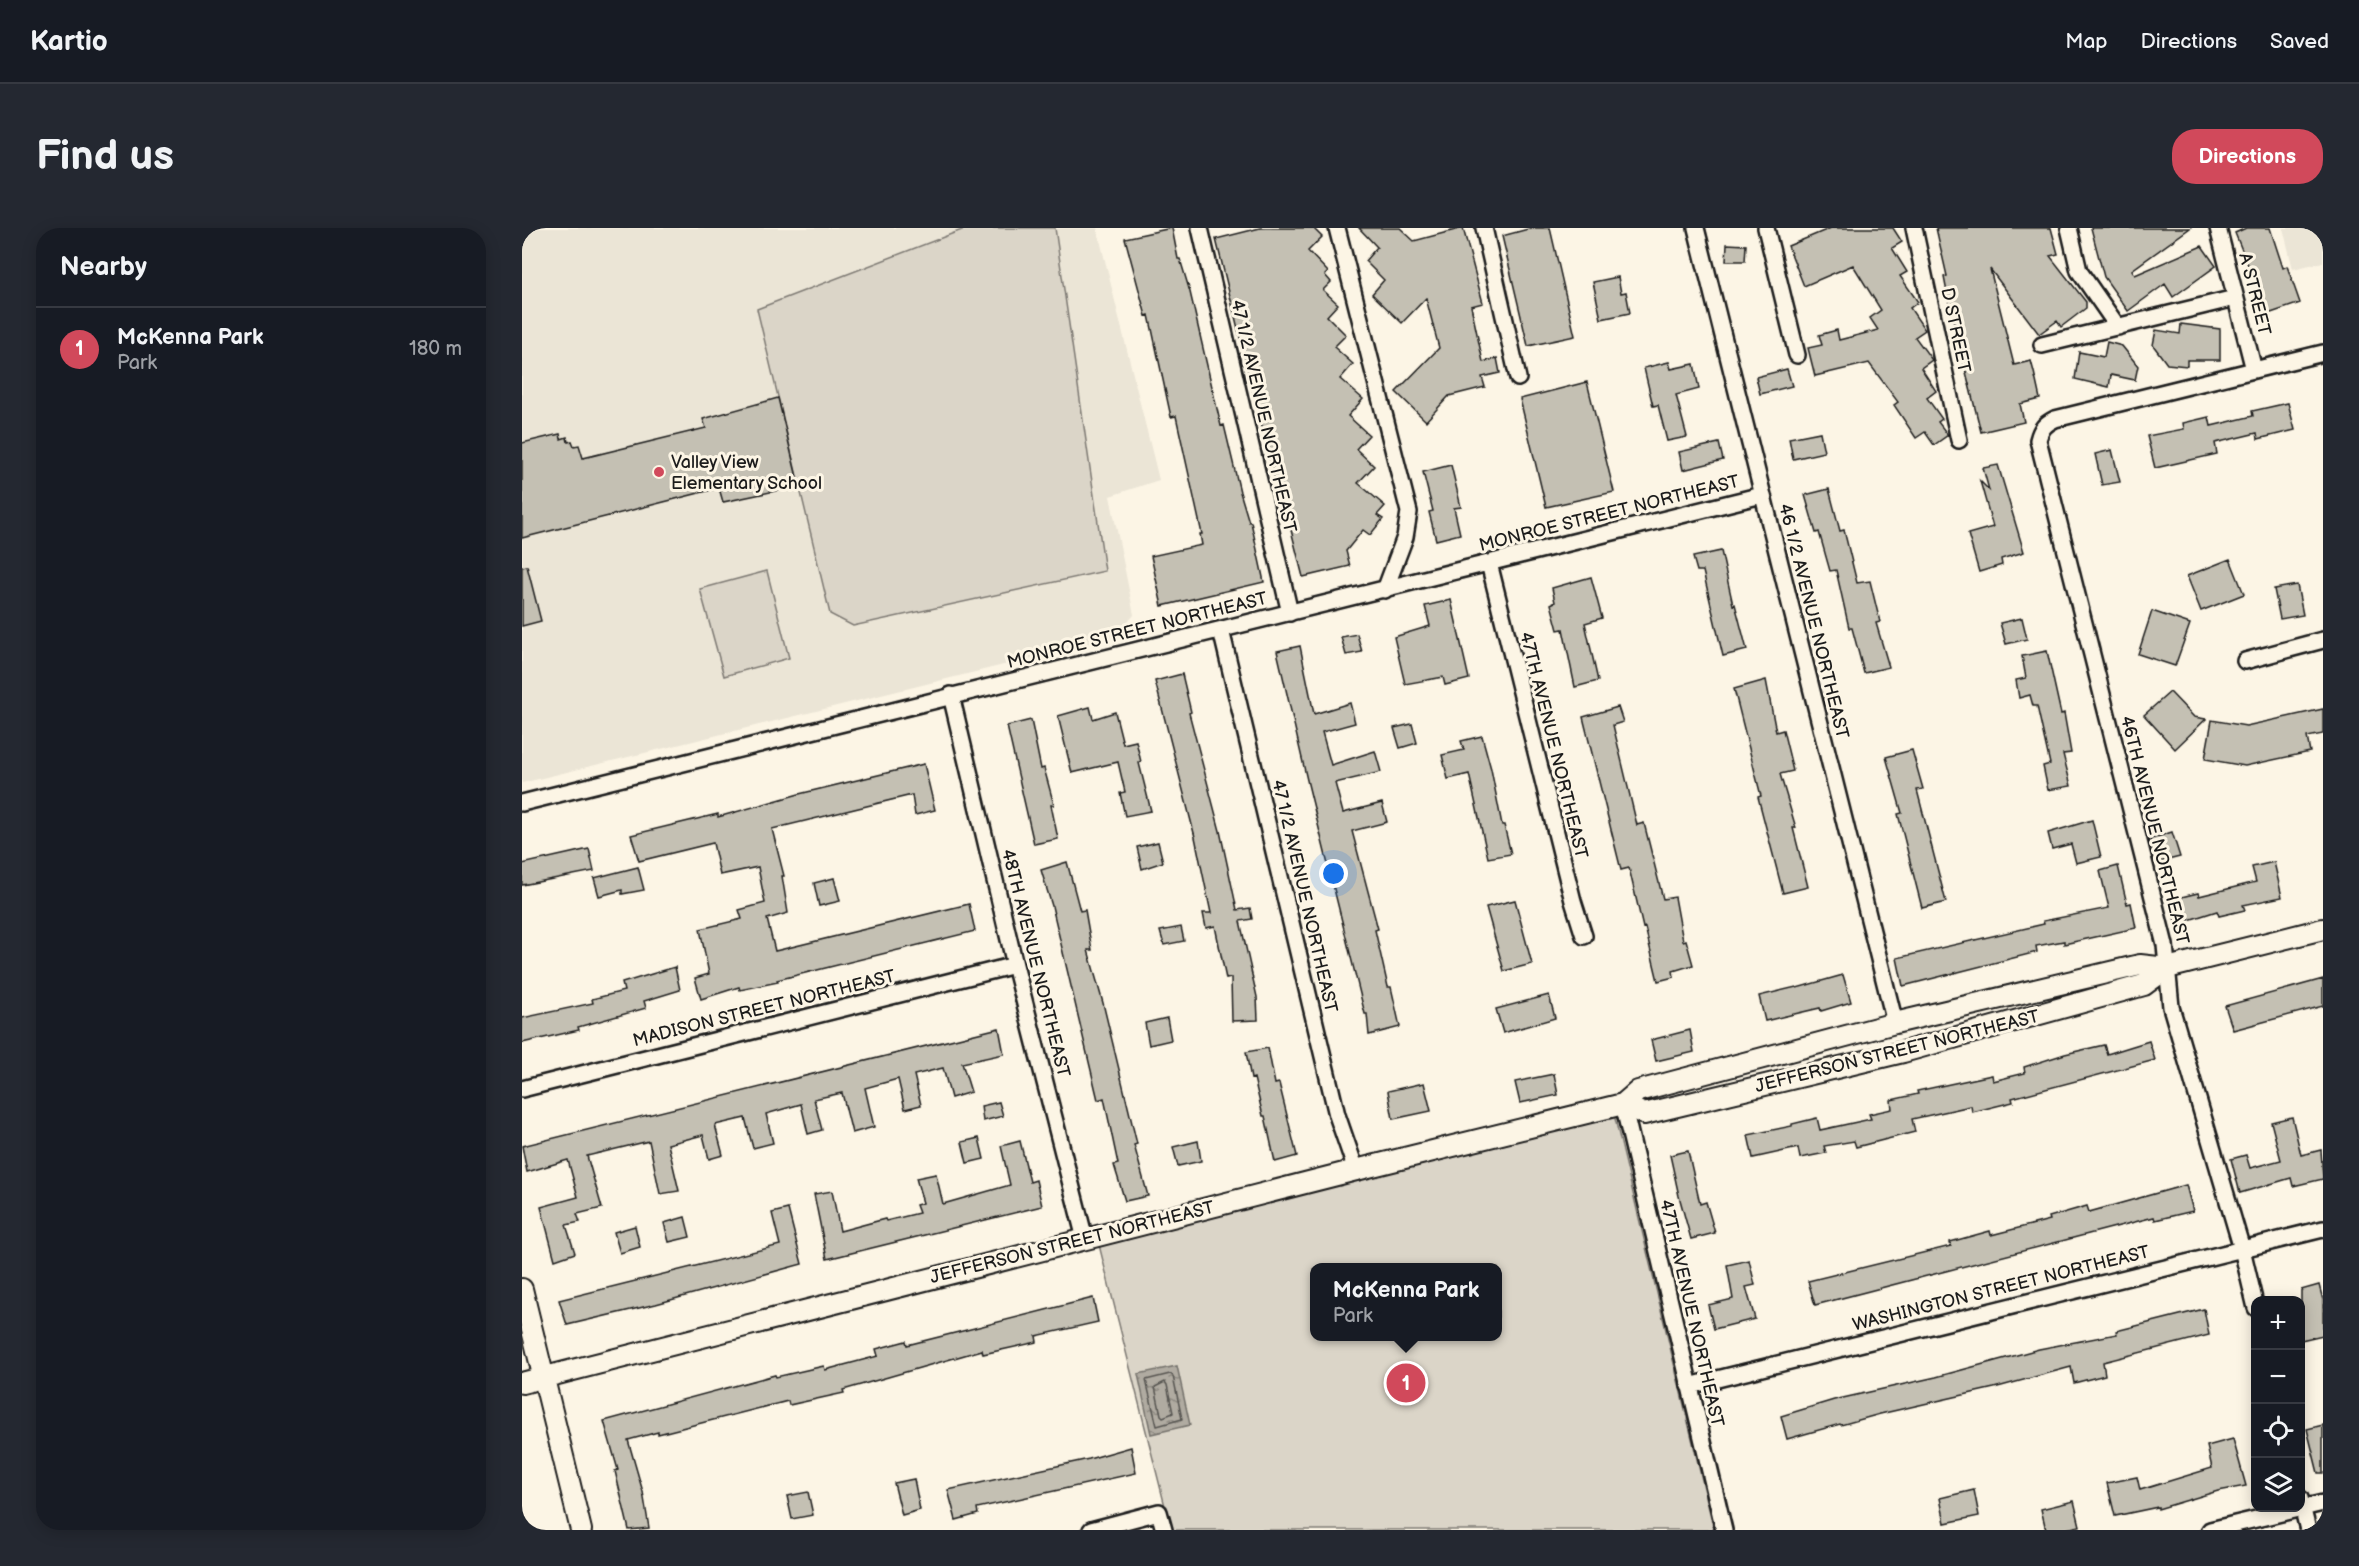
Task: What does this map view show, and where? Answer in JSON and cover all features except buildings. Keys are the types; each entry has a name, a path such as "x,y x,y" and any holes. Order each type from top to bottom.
{"street":[{"name":"47 1/2 AVENUE NORTHEAST","path":"1200,228 1290,613"},
{"path":"1337,228 1408,512 1405,537 1385,590"},
{"path":"1484,228 1518,378"},
{"name":"46 1/2 AVENUE NORTHEAST","path":"1696,228 1895,1023"},
{"path":"1766,228 1797,355"},
{"name":"D STREET","path":"1914,228 1959,441"},
{"path":"2069,228 2079,271 2118,327"},
{"name":"A STREET","path":"2218,228 2254,370"},
{"path":"2042,345 2235,298"},
{"path":"2254,370 2323,353"},
{"name":"46TH AVENUE NORTHEAST","path":"2253,1296 2171,1007 2162,934 2039,449 2041,430 2046,423 2055,419 2254,370"},
{"name":"MONROE STREET NORTHEAST","path":"522,803 1762,495"},
{"name":"47TH AVENUE NORTHEAST","path":"1489,563 1573,901 1584,936"},
{"name":"47 1/2 AVENUE NORTHEAST","path":"1221,630 1337,1115 1356,1170"},
{"path":"2246,661 2323,640"},
{"name":"48TH AVENUE NORTHEAST","path":"951,696 1015,965 1085,1239"},
{"name":"JEFFERSON STREET NORTHEAST","path":"522,1383 1623,1104 1638,1090 1895,1023 2140,965 2167,968 2323,929"},
{"name":"MADISON STREET NORTHEAST","path":"522,1089 1015,965"},
{"name":"JEFFERSON STREET NORTHEAST","path":"1623,1104 1644,1114 1892,1054 2144,985 2167,968"},
{"name":"47TH AVENUE NORTHEAST","path":"1623,1104 1724,1530"},
{"name":"WASHINGTON STREET NORTHEAST","path":"1689,1386 2323,1229"},
{"path":"522,1289 581,1530"},
{"path":"2305,1503 2323,1503"},
{"path":"1092,1530 1159,1512 1164,1530"},
{"path":"2210,1530 2271,1512"},
{"path":"2304,1512 2308,1530"}],"shaded area":[{"path":"522,228 1097,228 1159,480 1110,496 1134,615 1114,638 522,783"},
{"path":"967,228 1055,228 1105,571 853,626 830,614 757,309"},
{"path":"2283,228 2323,228 2323,262 2293,269"},
{"path":"767,571 789,658 724,676 700,589"},
{"path":"1611,1102 1714,1530 1171,1530 1097,1237"}],"water":[{"path":"1177,1366 1190,1425 1151,1434 1138,1374"}],"place":[{"name":"Valley View Elementary School","path":"659,472"},
{"name":"McKenna Park","path":"1406,1383"}]}
